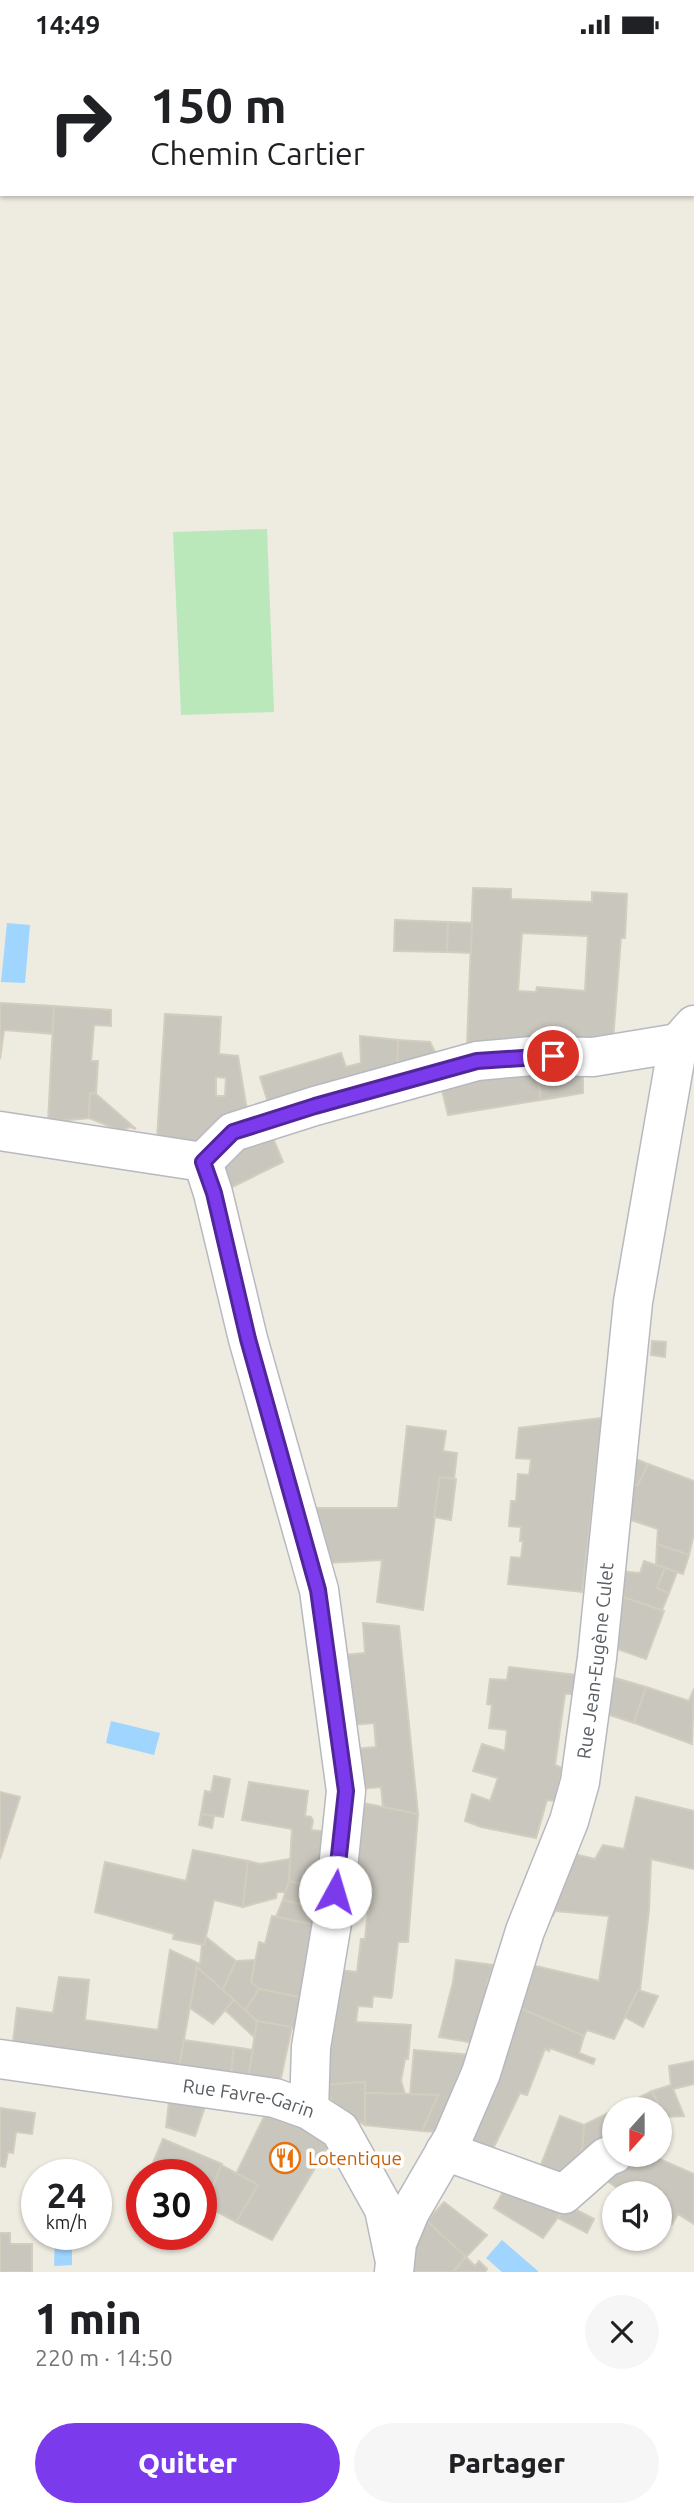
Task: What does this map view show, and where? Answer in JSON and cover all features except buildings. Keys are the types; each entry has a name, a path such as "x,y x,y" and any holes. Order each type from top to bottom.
{"street":[{"path":"203,1162 233,1132 477,1061 532,1056 593,1057 686,1034"},
{"name":"Rue Jean-Eugène Culet","path":"396,2270 397,2243 410,2212 445,2151 481,2073 526,1931 569,1822 580,1782 597,1658 633,1301 686,1034"},
{"path":"0,1131 203,1162"},
{"path":"203,1162 214,1193 248,1339 318,1590 346,1791 333,1917 311,2046 309,2110"},
{"name":"Rue Favre-Garin","path":"0,2059 275,2098 309,2110 340,2130 384,2209 396,2270"},
{"path":"445,2151 564,2194 602,2161"}],"green space":[{"path":"267,529 274,712 181,715 173,532"}],"water":[{"path":"7,923 30,925 25,983 1,982"},
{"path":"111,1721 160,1733 154,1755 106,1743"},
{"path":"502,2240 538,2272 502,2272 486,2258"},
{"path":"55,2250 72,2250 72,2265 54,2266"}],"place":[{"name":"Lotentique","path":"285,2158"}],"route":[{"path":"335,1892 346,1791 318,1590 248,1339 214,1193 203,1162 233,1132 315,1106 477,1061 553,1056"}]}
